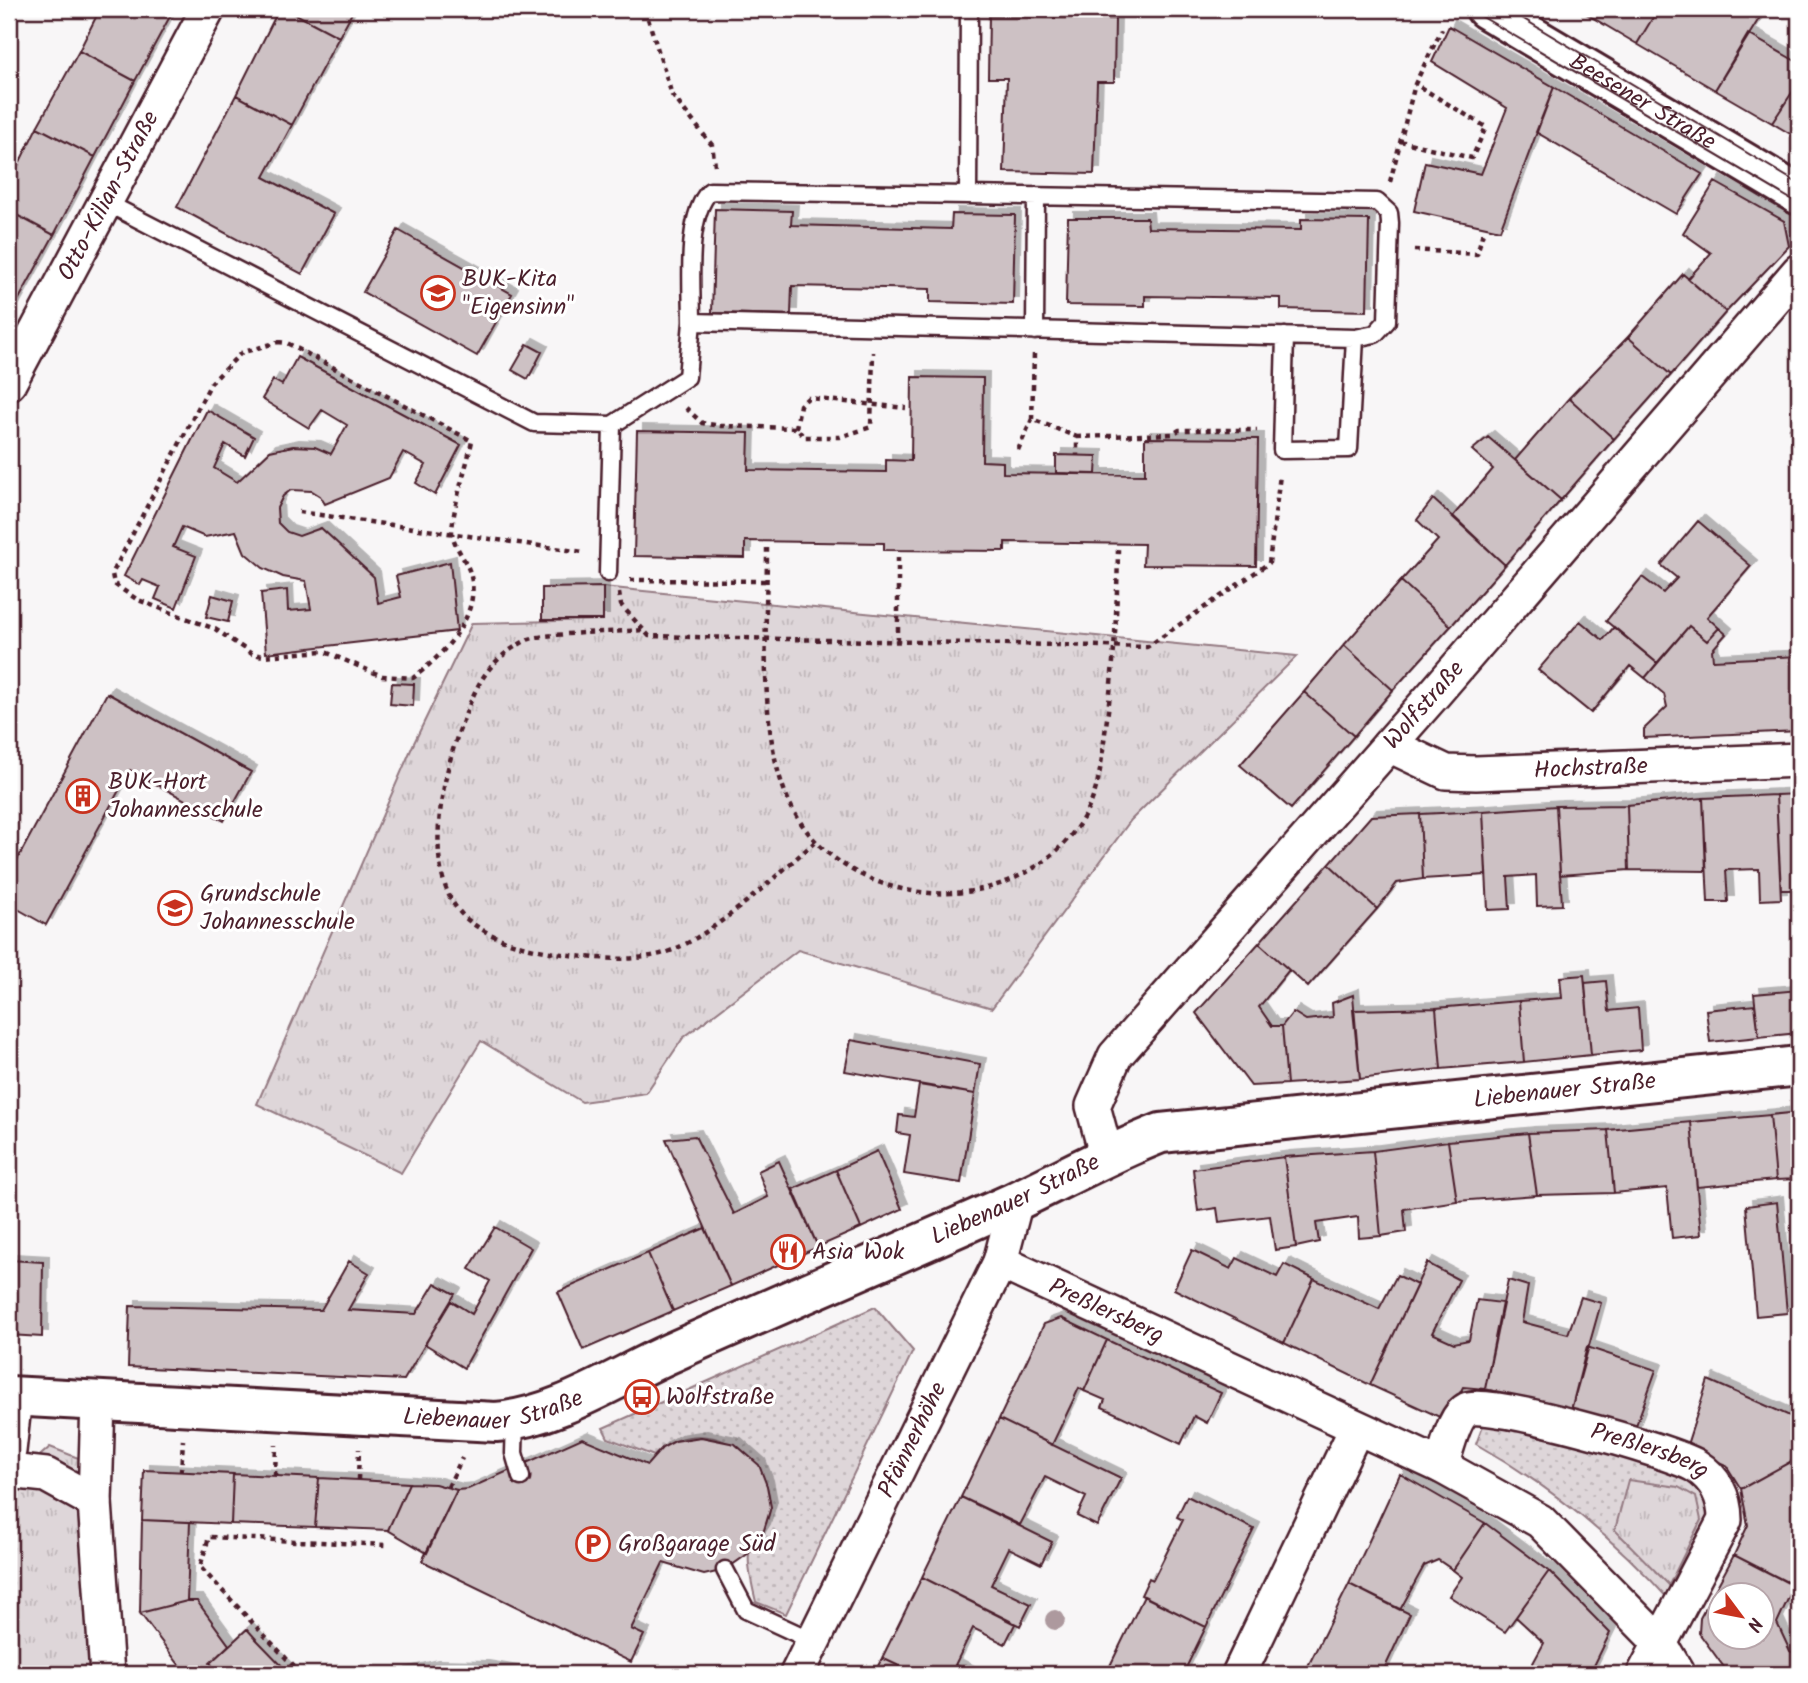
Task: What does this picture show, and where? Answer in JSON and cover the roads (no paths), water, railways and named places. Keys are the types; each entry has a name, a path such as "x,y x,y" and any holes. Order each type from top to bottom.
{"street":[{"name":"Otto-Kilian-Straße","path":"9,383 208,9"},
{"name":"Beesener Straße","path":"1486,9 1799,195"},
{"name":"Wolfstraße","path":"1106,1154 1093,1106 1115,1056 1389,745 1799,271"},
{"name":"Hochstraße","path":"1389,745 1446,772 1799,760"},
{"name":"Liebenauer Straße","path":"12,1396 496,1422 515,1420 549,1411 627,1372 1016,1201 1106,1154 1161,1133 1799,1066"},
{"name":"Pfännerhöhe","path":"797,1674 1000,1262 1016,1201"},
{"name":"Preßlersberg","path":"1000,1262 1356,1429 1441,1466 1540,1521 1659,1642 1678,1674"},
{"path":"9,1451 12,1396"},
{"path":"98,1400 95,1502 107,1674"},
{"name":"Preßlersberg","path":"1441,1466 1458,1421 1466,1409 1480,1405 1566,1425 1661,1453 1683,1460 1706,1474 1721,1495 1725,1520 1659,1642"},
{"path":"1239,1674 1356,1429"},
{"path":"9,1471 46,1475 95,1502"},
{"path":"1644,1674 1659,1642"}],"lane":[{"path":"968,195 969,9"},
{"path":"106,202 534,423 612,425 687,377 692,322 695,216 703,198 710,191 720,189 1367,200 1384,206 1389,213 1387,321 1375,334 1354,338 692,322"},
{"path":"1035,331 1036,196"},
{"path":"1285,336 1282,450 1349,449 1354,338"},
{"path":"612,425 608,556 613,577"},
{"path":"515,1420 514,1453 522,1477"},
{"path":"725,1570 746,1609 813,1641"}],"tram line":[{"path":"1469,9 1799,204"},
{"path":"1507,9 1799,184"}],"place":[{"name":"BUK-Kita \"Eigensinn\"","path":"438,293"},
{"name":"BUK-Hort Johannesschule","path":"83,796"},
{"name":"Grundschule Johannesschule","path":"175,908"},
{"name":"Asia Wok","path":"788,1252"},
{"name":"Wolfstraße","path":"642,1397"},
{"name":"Großgarage Süd","path":"593,1544"}]}
